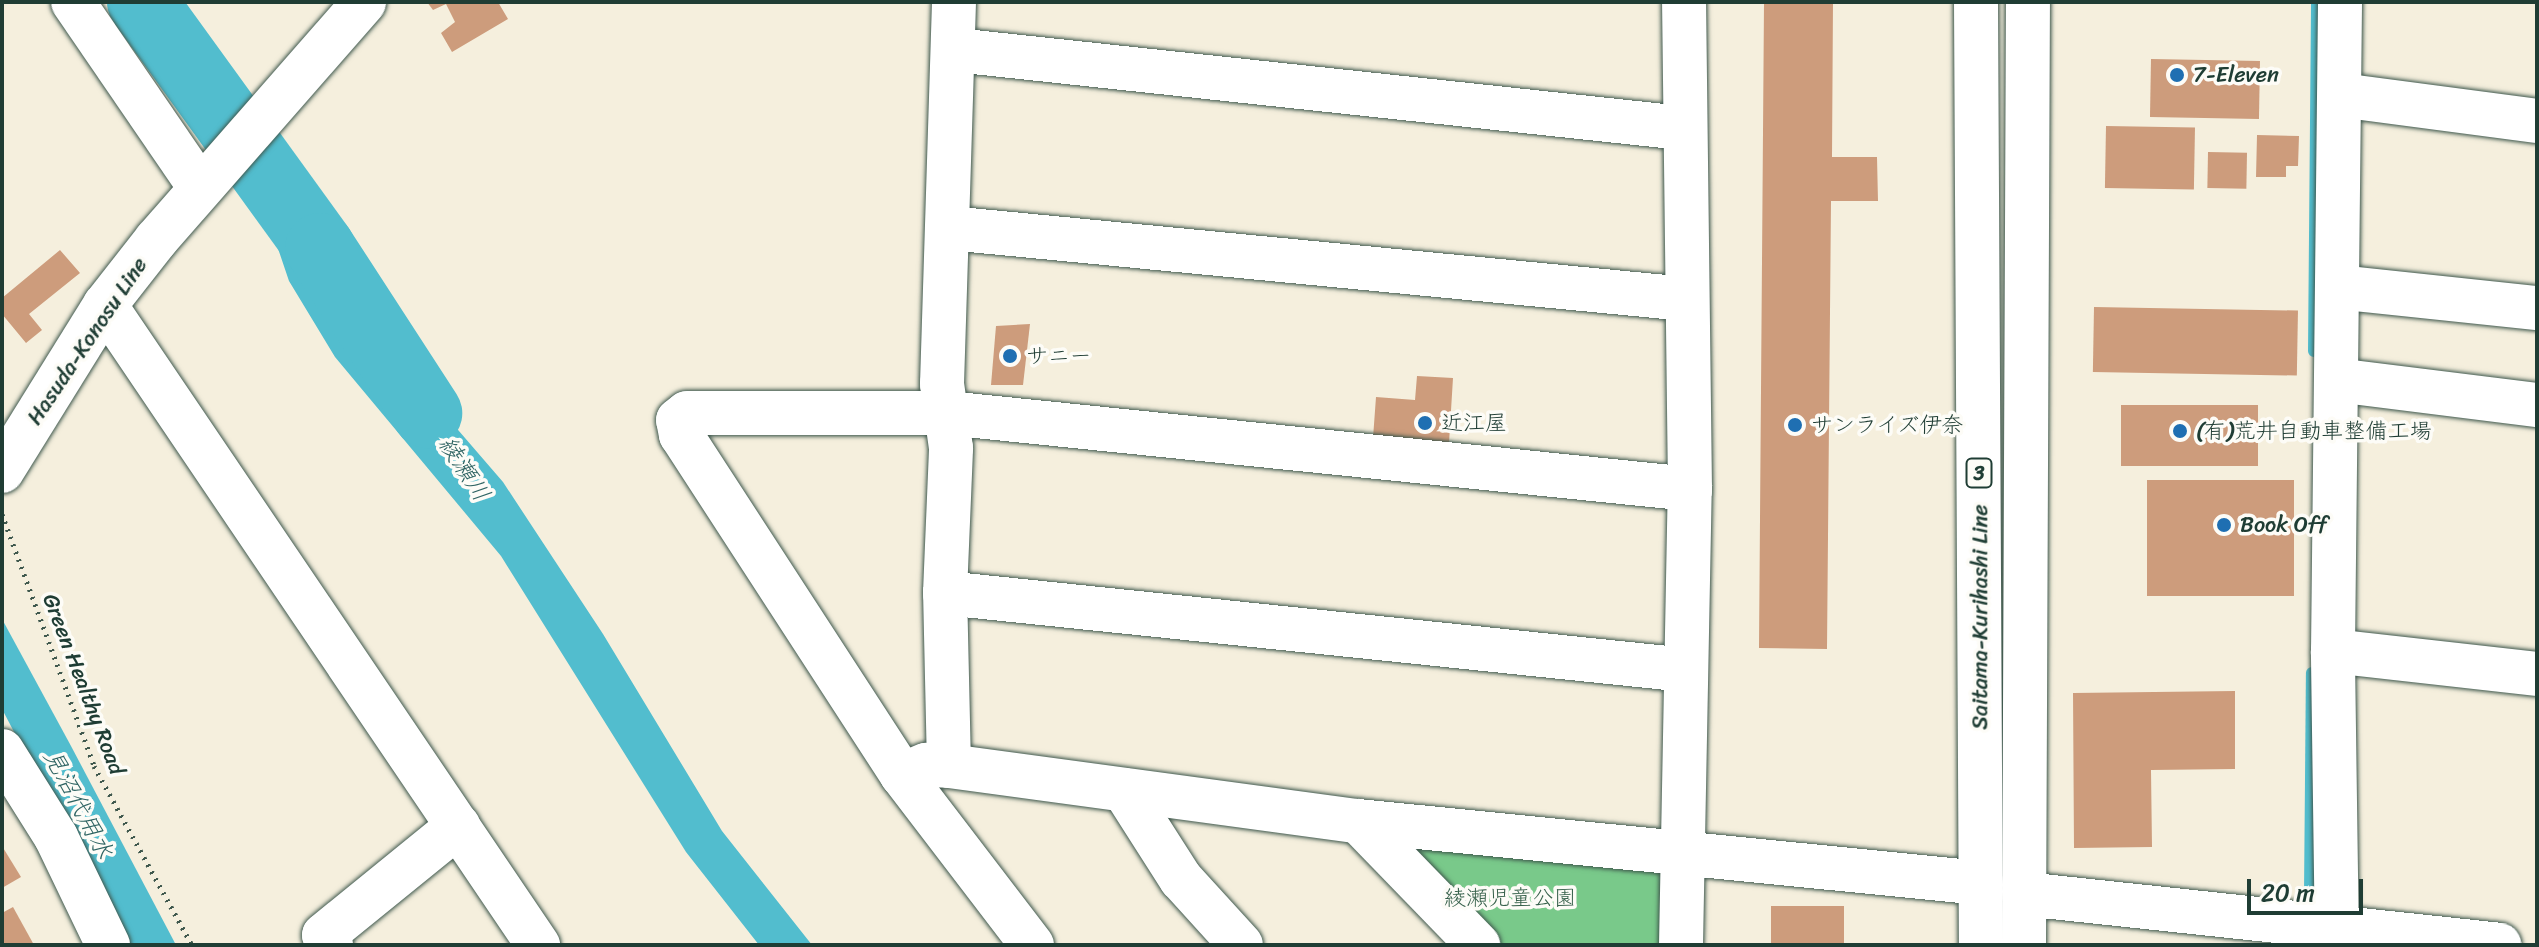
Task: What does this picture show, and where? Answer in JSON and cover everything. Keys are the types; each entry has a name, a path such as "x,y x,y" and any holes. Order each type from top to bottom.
{"street":[{"path":"73,2 204,181"},
{"name":"Hasuda-Konosu Line","path":"2,471 105,305 204,181 364,2"},
{"path":"949,766 945,593 951,448 942,384 955,50 954,2"},
{"path":"1681,945 1690,489 1683,128 1684,2"},
{"name":"Saitama-Kurihashi Line","path":"1976,2 1981,945"},
{"name":"Saitama-Kurihashi Line","path":"2024,945 2028,2"},
{"path":"2336,935 2333,651 2340,2"},
{"path":"955,50 1683,128"},
{"path":"2340,95 2537,121"},
{"path":"949,228 1687,299"},
{"path":"2337,287 2537,308"},
{"path":"105,305 538,945"},
{"path":"2336,380 2537,405"},
{"path":"1032,945 902,775 681,435 678,420 687,413 947,413 1690,489"},
{"path":"945,593 1686,670"},
{"path":"2333,651 2537,674"},
{"path":"2,751 56,837 108,945"},
{"path":"902,775 926,765 949,766 1358,821 1683,850 1981,883"},
{"path":"1124,790 1181,879 1241,945"},
{"path":"1358,821 1478,945"},
{"path":"331,945 324,935 458,826"},
{"path":"2024,894 2336,935 2499,945"}],"path":[{"name":"Green Healthy Road","path":"2,514 94,766 192,945"}],"green space":[{"name":"綾瀬児童公園","path":"1423,842 1661,866 1660,945 1489,945 1405,860"}],"water":[{"path":"125,2 176,2 228,83 345,299 503,482 603,634 722,831 812,945 759,945 686,852 501,556 335,357 289,281 266,213"},
{"name":"見沼代用水","path":"2,619 176,945 126,945 2,709"}],"pier":[{"path":"236,89 272,156 245,188 203,125"}],"building":[{"path":"427,2 498,2 508,19 452,52 441,33 455,22 446,4 433,10"},
{"name":"サンライズ伊奈","path":"1764,2 1833,2 1832,157 1877,157 1878,201 1831,201 1827,649 1759,648"},
{"path":"2151,59 2260,61 2259,119 2150,117"},
{"path":"2106,126 2195,128 2194,190 2105,188"},
{"path":"2257,135 2299,136 2298,166 2286,166 2286,177 2256,177"},
{"path":"2208,152 2247,153 2246,189 2207,188"},
{"path":"60,250 80,273 29,314 42,330 26,343 2,314 2,298"},
{"path":"2094,307 2298,311 2297,376 2093,372"},
{"path":"1030,324 1023,385 991,385 996,326"},
{"path":"1417,376 1453,378 1449,443 1373,438 1376,397 1415,400"},
{"path":"2121,405 2258,405 2258,466 2121,466"},
{"path":"2147,480 2294,480 2294,596 2147,596"},
{"path":"2235,691 2235,769 2151,770 2152,847 2074,848 2073,693"},
{"path":"2,846 21,877 2,888"},
{"path":"1771,906 1844,906 1844,945 1771,945"},
{"path":"13,907 34,945 2,945 2,913"}],"waterway":[{"name":"綾瀬川","path":"142,2 320,248 427,413"},
{"path":"2314,351 2317,2"},
{"path":"2310,894 2312,673"}],"place":[{"name":"7-Eleven","path":"2177,75"},
{"name":"サニー","path":"1010,356"},
{"name":"近江屋","path":"1425,423"},
{"name":"サンライズ伊奈","path":"1795,425"},
{"name":"(有)荒井自動車整備工場","path":"2180,431"},
{"name":"Book Off","path":"2224,525"}]}
